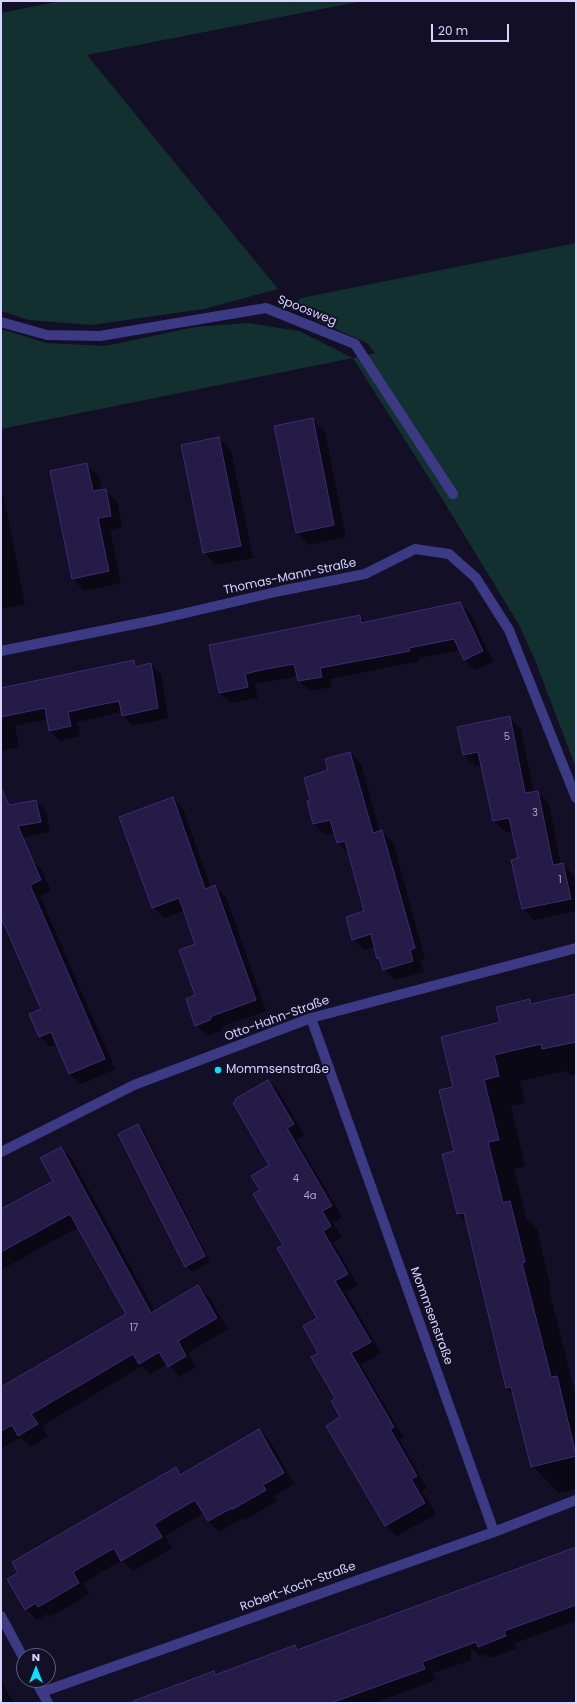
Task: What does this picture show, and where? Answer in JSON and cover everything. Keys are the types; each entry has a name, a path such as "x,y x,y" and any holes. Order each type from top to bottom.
{"street":[{"name":"Spoosweg","path":"1,322 47,335 100,336 266,308 355,344 453,494"},
{"name":"Thomas-Mann-Straße","path":"1,651 160,619 280,591 365,574 415,549 449,554 476,578 509,630 576,798"},
{"name":"Otto-Hahn-Straße","path":"1,1152 134,1085 311,1018 576,948"},
{"name":"Mommsenstraße","path":"311,1018 494,1532"},
{"name":"Robert-Koch-Straße","path":"42,1692 494,1532 576,1500"},
{"path":"1,1616 18,1648"},
{"path":"40,1688 48,1703"}],"green space":[{"path":"61,1 363,1 87,55 278,289 204,309 91,325 29,320 1,311 1,13"},
{"path":"576,243 576,768 535,660 518,623 441,497 353,358 375,353 367,343 298,312 293,308 296,302 301,298"},
{"path":"248,323 299,331 353,358 1,429 1,329 47,343 105,346 195,327"}],"building":[{"path":"313,418 334,525 296,533 274,426"},
{"path":"219,437 241,546 203,553 181,445"},
{"path":"87,463 93,491 106,489 111,516 98,518 109,571 72,579 50,471"},
{"path":"460,602 483,651 464,660 454,639 409,648 410,651 320,668 322,677 298,681 294,664 266,669 245,674 248,687 219,693 209,645 360,615 361,623"},
{"path":"134,660 135,667 151,663 158,708 122,716 119,701 94,706 68,712 71,726 49,731 45,708 1,717 1,688"},
{"path":"510,716 525,793 538,791 553,865 563,863 571,899 522,909 511,860 518,858 509,818 493,821 478,752 463,755 457,727"},
{"path":"350,752 373,833 382,830 415,948 410,950 413,961 383,970 379,958 377,959 371,934 352,940 346,917 364,911 345,841 337,843 330,820 313,824 307,801 310,800 304,778 328,770 325,759"},
{"path":"1,788 9,805 36,800 41,822 18,826 41,880 30,885 105,1059 69,1074 51,1032 39,1037 29,1014 41,1009 1,917"},
{"path":"173,797 205,889 215,885 256,1000 212,1016 210,1020 195,1026 186,999 195,995 179,950 195,944 179,898 152,908 119,817"},
{"path":"576,994 576,1042 542,1049 541,1044 494,1055 499,1076 484,1080 499,1140 488,1142 503,1203 510,1201 525,1262 522,1263 551,1377 557,1376 576,1455 531,1467 511,1387 506,1388 464,1213 457,1214 442,1154 454,1151 439,1090 453,1087 441,1037 500,1022 496,1007 530,999 531,1004"},
{"path":"268,1080 294,1124 287,1128 332,1206 322,1211 331,1226 323,1231 348,1274 335,1281 371,1342 351,1353 394,1427 390,1429 417,1476 411,1479 425,1503 385,1526 326,1426 340,1417 331,1401 335,1398 311,1357 318,1353 303,1326 317,1318 277,1248 283,1245 253,1194 260,1190 251,1176 269,1165 233,1103 236,1101 235,1099"},
{"path":"138,1124 205,1256 185,1267 118,1134"},
{"path":"61,1147 151,1313 198,1285 217,1318 178,1341 186,1356 168,1367 159,1352 139,1364 133,1354 31,1414 38,1424 18,1436 12,1425 1,1431 1,1387 126,1314 70,1214 1,1252 1,1209 53,1181 40,1158"},
{"path":"259,1429 284,1473 263,1485 266,1490 233,1509 230,1509 208,1521 195,1500 154,1524 162,1537 121,1561 114,1548 73,1572 79,1583 38,1607 36,1603 25,1610 7,1579 18,1573 12,1562 176,1467 180,1475"},
{"path":"576,1547 576,1605 504,1631 506,1636 478,1647 476,1642 422,1662 425,1669 331,1703 133,1703 133,1701 214,1671 215,1675 295,1645 297,1650"}],"place":[{"name":"Mommsenstraße","path":"218,1070"}]}
